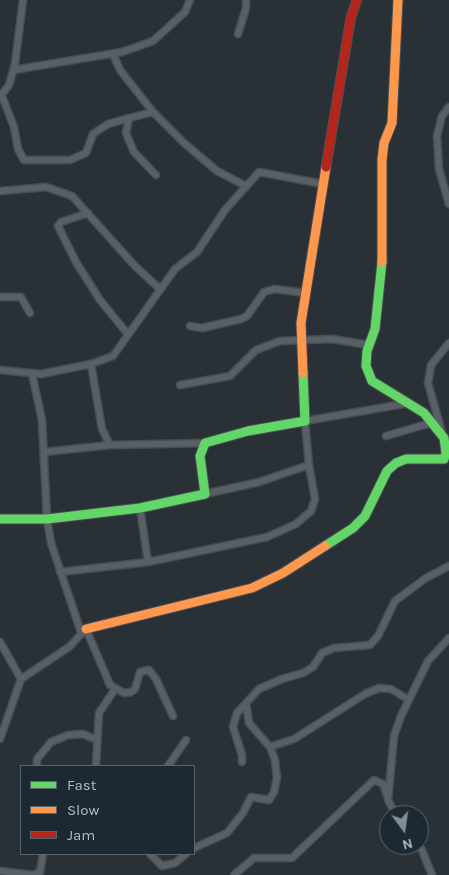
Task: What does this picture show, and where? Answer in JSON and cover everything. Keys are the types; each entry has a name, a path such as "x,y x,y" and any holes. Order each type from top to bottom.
{"street":[{"path":"23,0 10,85 1,96 14,127 18,149 24,160 70,160 86,153 93,134 108,124 153,112"},
{"path":"13,70 113,54 153,41 185,12 190,0"},
{"path":"238,34 246,8 246,0"},
{"path":"60,572 148,562 267,537 296,524 312,511 315,499 305,421 301,323 351,17 356,0"},
{"path":"398,0 392,123 384,143 382,160 384,218 381,271 374,329 369,345 366,366 372,381 424,413 444,438"},
{"path":"113,54 120,70 153,112 182,142 217,170 246,186"},
{"path":"449,107 442,116 437,136 439,169 449,204"},
{"path":"129,118 126,134 134,152 156,175"},
{"path":"0,370 41,374 91,364 112,356 175,269 198,252 225,210 259,172 323,184"},
{"path":"0,191 46,187 72,196 135,266 160,289"},
{"path":"88,213 61,222 58,226 76,262 100,300 127,333"},
{"path":"190,326 202,328 241,319 247,316 264,292 274,289 306,293"},
{"path":"0,298 21,297 30,313"},
{"path":"180,385 230,376 256,350 280,341 332,339 369,345"},
{"path":"0,739 22,679 69,647 84,631 252,588 283,573 353,528 365,516 377,495 387,471 396,463 406,459 444,459 446,453 444,438 428,383 431,365 449,344"},
{"path":"91,364 102,429 110,445"},
{"path":"32,374 42,420 47,519 51,543 60,572 84,631 110,685 124,693 131,692 135,689 140,672 149,670 156,679 173,716"},
{"path":"44,452 110,445 205,443 248,431 408,403"},
{"path":"386,436 432,423"},
{"path":"205,443 200,456 205,494"},
{"path":"0,519 47,519 140,508 259,482 310,465"},
{"path":"140,508 148,562"},
{"path":"242,762 242,755 234,727 237,713 259,689 282,679 303,674 313,667 322,652 334,648 370,645 378,636 395,601 426,578 449,566"},
{"path":"388,798 394,736 428,661 449,638"},
{"path":"0,642 22,679"},
{"path":"96,765 99,713 114,688"},
{"path":"270,747 294,739 365,694 379,688 391,689 409,700"},
{"path":"195,848 227,833 243,813 252,797 269,800 277,778 275,760 270,747 249,723 246,703"},
{"path":"37,765 37,759 51,742 76,734 83,734 97,740"},
{"path":"169,765 186,740"},
{"path":"234,875 254,858 292,858 374,780 383,784 391,805"},
{"path":"0,871 33,875 40,872 43,855"},
{"path":"151,855 162,866 175,863 185,855"},
{"path":"424,855 432,875"}],"traffic: fast":[{"path":"325,546 353,528 365,516 387,471 396,463 406,459 444,459 446,453 444,438 424,413 372,381 366,366 367,351 375,329 382,262"},
{"path":"0,519 47,519 140,508 205,494 200,456 205,443 248,431 305,421 303,373"}],"traffic: slow":[{"path":"382,262 382,160 384,143 392,123 398,0"},
{"path":"303,373 301,323 326,167"},
{"path":"86,629 252,588 283,573 325,546"}],"traffic: jam":[{"path":"326,167 351,17 357,0"}]}
